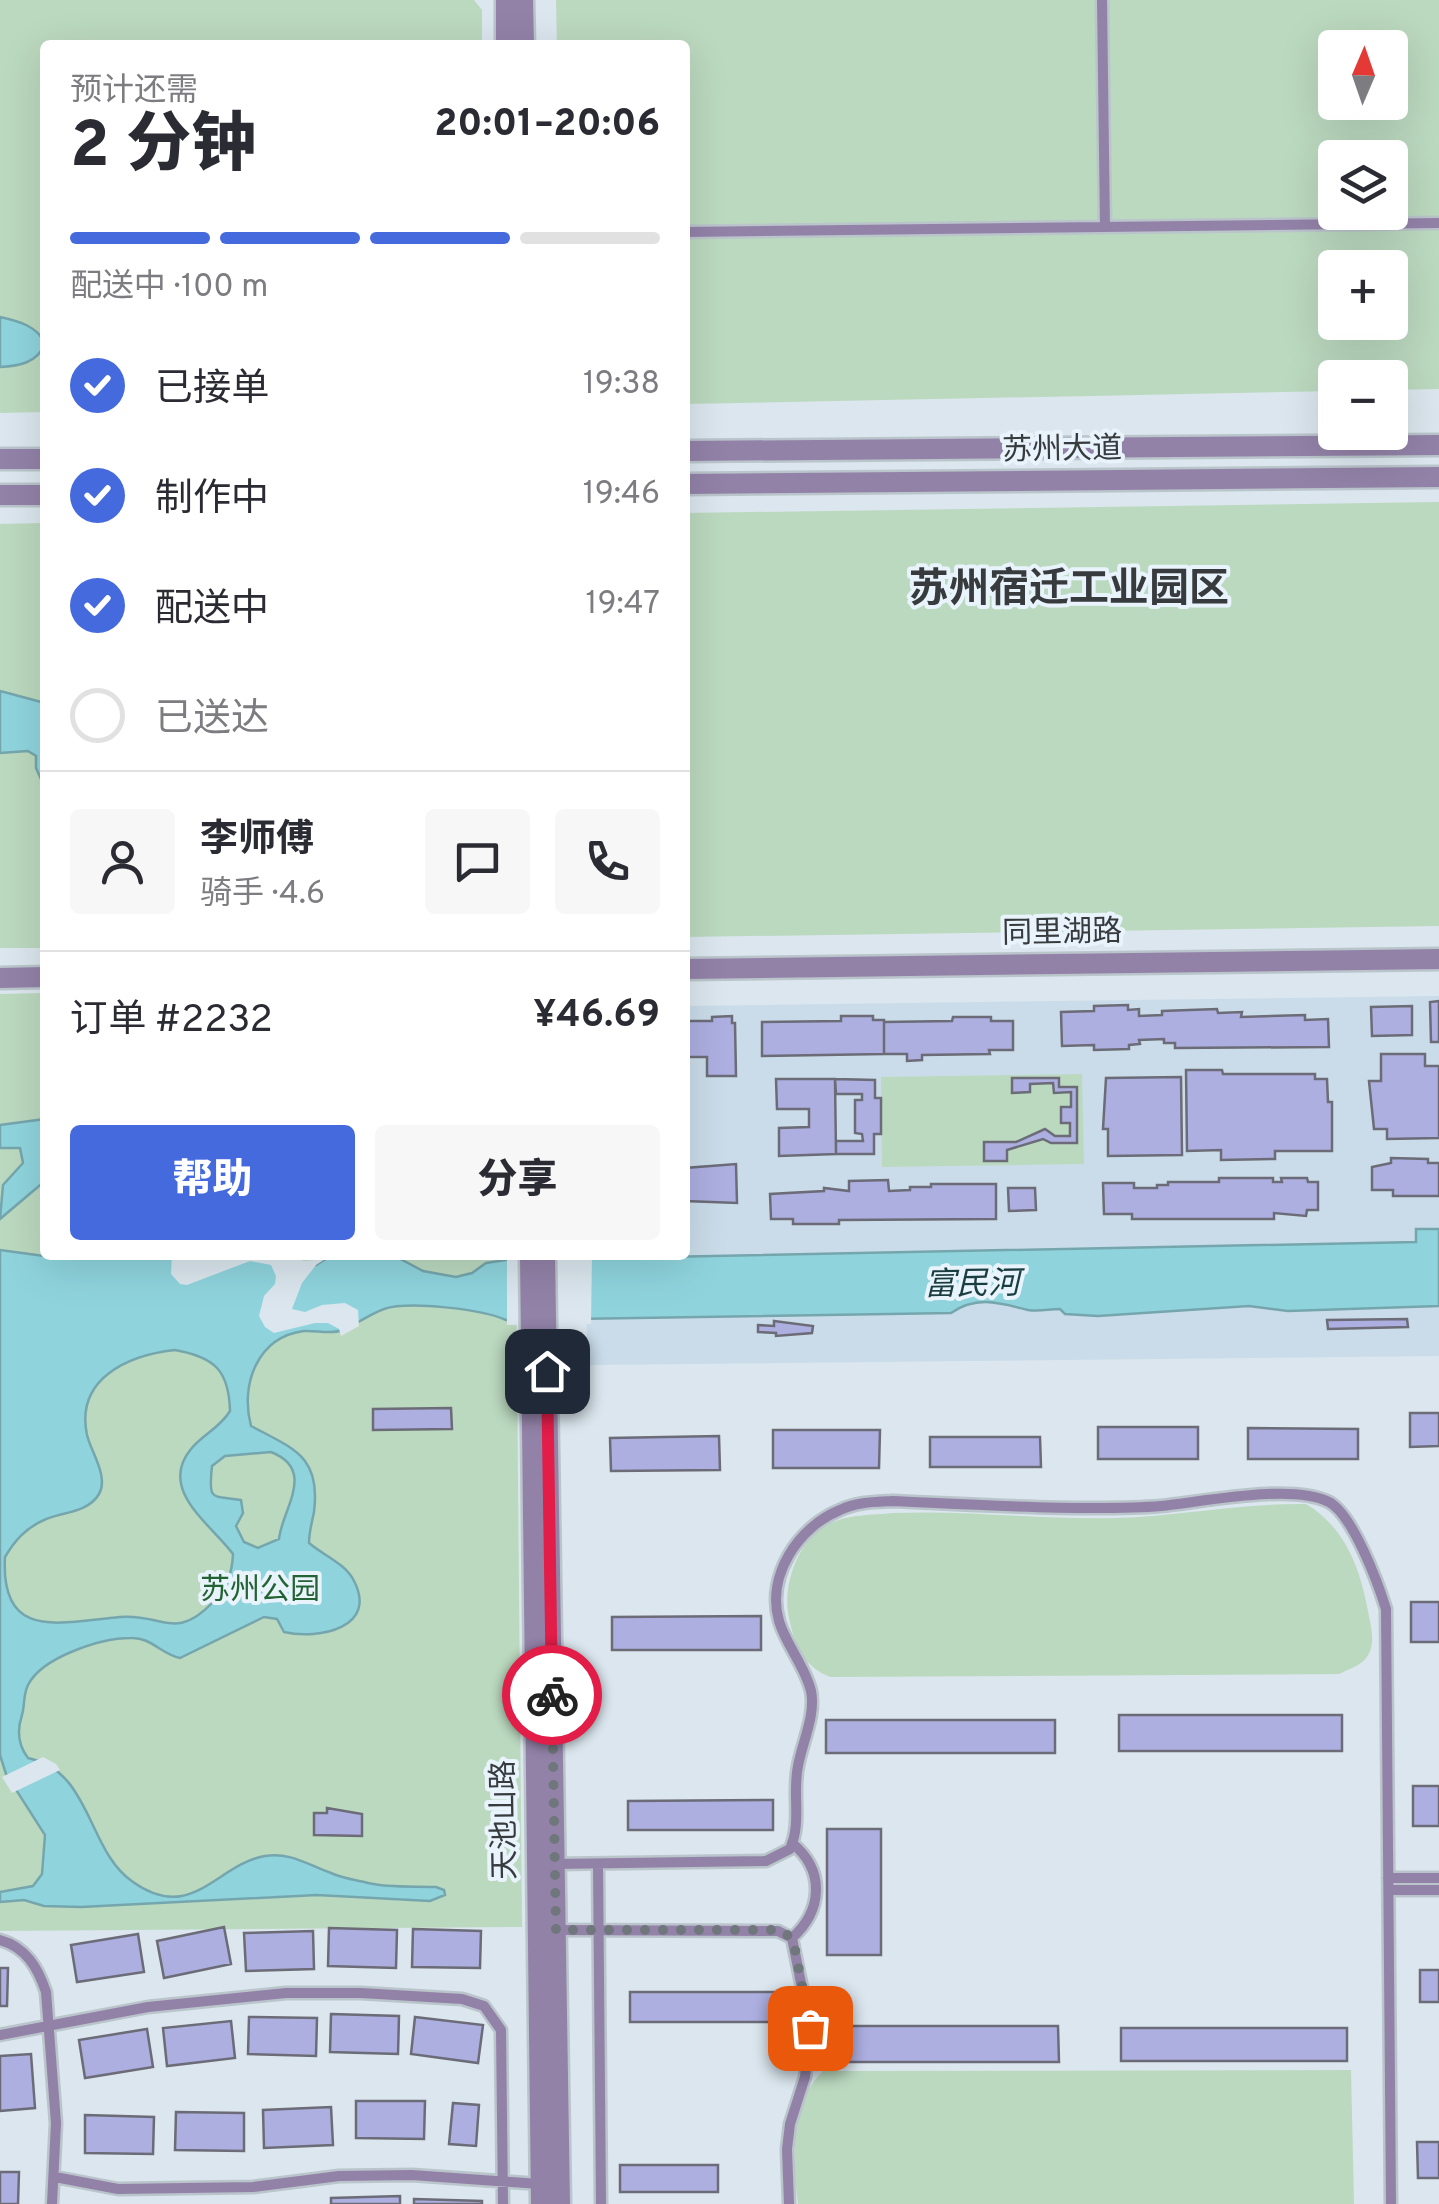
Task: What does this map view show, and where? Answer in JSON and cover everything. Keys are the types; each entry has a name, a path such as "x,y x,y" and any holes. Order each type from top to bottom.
{"street":[{"path":"506,0 506,40"},
{"path":"524,0 524,40"},
{"name":"苏州大道","path":"690,451 1439,445"},
{"path":"0,459 40,458"},
{"name":"苏州大道","path":"690,484 1439,477"},
{"path":"0,496 40,495"},
{"name":"同里湖路","path":"690,969 1439,959"},
{"path":"0,978 40,977"},
{"name":"天池山路","path":"530,1260 539,1372 555,1864 560,2204"},
{"path":"539,1372 545,1260"},
{"name":"天池山路","path":"539,1372 540,2194"}],"lane":[{"path":"1102,0 1105,227"},
{"path":"690,232 1439,223"},
{"path":"555,1864 766,1861 783,1854 792,1843 797,1830 797,1769 808,1728 811,1692 778,1618 778,1581 793,1548 838,1510 866,1502 1158,1506 1248,1495 1292,1495 1330,1502 1352,1530 1378,1582 1386,1609 1390,2204"},
{"path":"792,1843 801,1850 813,1873 816,1902 806,1926 792,1938"},
{"path":"598,1864 601,2204"},
{"path":"1389,1884 1439,1878"},
{"path":"1389,1884 1439,1890"},
{"path":"556,1930 778,1930 792,1938 810,2028 805,2077 787,2148 789,2204"},
{"path":"0,1940 29,1958 39,1971 46,1992 55,2093 52,2204"},
{"path":"0,2035 215,1998 286,1992 462,1999 484,2006 501,2030 503,2204"},
{"path":"55,2177 118,2189 253,2188 340,2176 412,2175 503,2181 540,2194"}],"shaded area":[{"path":"1439,996 1439,1356 587,1365 586,1260 690,1260 690,1006"}],"green space":[{"path":"0,0 474,0 482,10 482,40 40,40 40,412 0,413"},
{"path":"556,0 1439,0 1439,389 1408,390 1408,360 1318,360 1318,391 690,404 690,40 557,40"},
{"path":"1439,502 1439,926 690,937 690,513"},
{"path":"40,523 40,948 0,948 0,524"},
{"name":"苏州公园","path":"40,993 40,1260 516,1260 522,1927 0,1931 0,994"},
{"path":"1082,1074 1084,1164 882,1167 881,1077"},
{"path":"1306,1504 1331,1524 1349,1550 1368,1611 1372,1636 1368,1656 1339,1674 830,1677 813,1667 802,1654 789,1618 790,1579 800,1553 816,1532 851,1517 922,1512 1116,1518"},
{"path":"1351,2070 1354,2204 798,2204 795,2152 799,2116 812,2084 823,2071"}],"water":[{"path":"0,317 38,333 37,355 20,364 0,367"},
{"path":"0,691 40,702 40,777 36,756 28,751 0,753"},
{"path":"40,1120 40,1185 0,1219 3,1185 23,1163 20,1148 0,1148 0,1125"},
{"name":"富民河","path":"1416,1229 1439,1229 1439,1306 1288,1311 1249,1306 1098,1316 1065,1314 1060,1309 1032,1311 989,1302 970,1304 951,1313 506,1320 463,1310 410,1306 384,1309 338,1331 288,1335 274,1343 256,1365 248,1395 251,1426 292,1449 308,1466 315,1493 309,1543 353,1579 359,1596 352,1619 328,1632 298,1634 284,1632 277,1619 264,1617 180,1658 138,1638 104,1641 74,1651 46,1666 28,1685 19,1726 20,1742 28,1758 65,1778 118,1868 154,1893 172,1897 188,1894 248,1861 274,1855 349,1879 384,1886 436,1887 444,1890 445,1895 430,1901 317,1895 81,1907 44,1906 24,1900 0,1902 0,1892 33,1886 42,1874 45,1835 6,1774 0,1755 0,1250 40,1255 40,1260 289,1260 292,1264 316,1265 324,1260 402,1260 423,1271 456,1277 472,1273 486,1263 506,1260 690,1260 690,1256 1416,1242","holes":["175,1350 200,1357 222,1376 230,1411 191,1449 182,1464 180,1479 191,1506 233,1554 230,1574 218,1597 200,1614 178,1623 134,1617 56,1623 24,1615 13,1603 6,1584 5,1557 32,1527 88,1505 102,1487 85,1415 97,1384 140,1357","271,1452 285,1460 295,1480 279,1539 258,1548 244,1542 236,1526 243,1513 241,1500 218,1497 212,1492 212,1466 225,1456"]}],"pier":[{"path":"172,1260 324,1260 302,1283 292,1309 305,1312 322,1305 345,1303 358,1310 359,1326 341,1336 339,1329 328,1323 274,1333 265,1327 259,1316 264,1296 275,1284 271,1265 250,1261 187,1285 180,1284 171,1274"},
{"path":"507,1260 592,1260 591,1324 507,1325"},
{"path":"43,1757 60,1770 12,1793 2,1777"}],"building":[{"path":"1439,1001 1439,1042 1431,1042 1430,1002"},
{"path":"1128,1005 1128,1010 1139,1009 1139,1016 1217,1009 1218,1013 1242,1012 1241,1017 1305,1015 1305,1020 1328,1019 1329,1047 1175,1048 1175,1043 1164,1043 1164,1039 1139,1040 1140,1044 1129,1045 1129,1049 1062,1046 1061,1012"},
{"path":"1412,1006 1412,1035 1372,1036 1371,1007"},
{"path":"732,1016 735,1023 736,1076 707,1076 707,1057 690,1057 690,1021 712,1021 712,1017"},
{"path":"841,1016 884,1020 884,1054 762,1056 762,1022 841,1021"},
{"path":"953,1017 1013,1021 1013,1050 922,1055 922,1060 907,1061 907,1054 884,1054 884,1022 952,1021"},
{"path":"1381,1054 1425,1054 1425,1066 1439,1066 1439,1138 1387,1139 1387,1129 1374,1129 1369,1081 1381,1081"},
{"path":"1186,1070 1315,1074 1315,1079 1327,1079 1328,1102 1332,1102 1332,1151 1275,1151 1275,1159 1221,1160 1221,1150 1187,1151"},
{"path":"1181,1077 1182,1155 1108,1156 1108,1129 1103,1129 1106,1078"},
{"path":"1012,1078 1059,1078 1059,1087 1077,1087 1077,1143 1051,1143 1043,1139 1007,1150 1007,1161 984,1161 984,1142 1016,1142 1045,1129 1055,1136 1070,1136 1070,1123 1061,1123 1061,1107 1071,1107 1071,1092 1054,1093 1053,1083 1030,1084 1030,1092 1012,1093"},
{"path":"776,1079 835,1079 836,1154 779,1156 779,1128 809,1127 809,1109 777,1109"},
{"path":"835,1079 875,1080 875,1098 881,1098 881,1134 874,1134 874,1154 836,1154 836,1141 863,1141 862,1134 855,1133 855,1100 862,1100 862,1094 836,1094"},
{"path":"1391,1158 1439,1163 1439,1196 1393,1196 1393,1190 1372,1190 1372,1167 1391,1163"},
{"path":"736,1164 737,1203 690,1201 690,1168"},
{"path":"1219,1178 1273,1178 1273,1182 1282,1182 1281,1178 1307,1178 1308,1182 1318,1182 1318,1210 1307,1210 1306,1216 1274,1213 1274,1219 1132,1219 1132,1214 1104,1214 1103,1183 1157,1188 1168,1182 1219,1182"},
{"path":"888,1180 889,1191 931,1184 996,1184 996,1219 793,1224 793,1219 771,1219 770,1194 824,1188 849,1191 849,1181"},
{"path":"1008,1188 1035,1188 1036,1210 1009,1211"},
{"path":"1407,1319 1408,1327 1328,1329 1327,1320"},
{"path":"774,1321 813,1326 812,1333 776,1336 758,1332 758,1325 774,1326"},
{"path":"451,1408 452,1429 373,1430 373,1409"},
{"path":"1410,1413 1439,1413 1439,1446 1410,1447"},
{"path":"1098,1427 1198,1427 1198,1459 1098,1459"},
{"path":"1248,1428 1358,1429 1358,1459 1248,1459"},
{"path":"773,1430 880,1430 879,1468 773,1468"},
{"path":"719,1436 720,1470 611,1471 610,1438"},
{"path":"930,1437 1040,1437 1041,1467 930,1467"},
{"path":"1411,1602 1439,1602 1439,1642 1411,1642"},
{"path":"761,1616 761,1650 612,1650 612,1617"},
{"path":"1119,1715 1342,1715 1342,1751 1119,1751"},
{"path":"826,1720 1055,1720 1055,1753 826,1753"},
{"path":"1413,1786 1439,1786 1439,1826 1413,1826"},
{"path":"773,1800 773,1830 628,1830 628,1801"},
{"path":"327,1808 362,1814 362,1836 314,1835 314,1813 327,1813"},
{"path":"827,1829 881,1829 881,1955 827,1955"},
{"path":"224,1927 231,1964 164,1978 157,1941"},
{"path":"329,1928 397,1930 396,1968 328,1966"},
{"path":"413,1929 481,1931 480,1968 412,1967"},
{"path":"313,1931 314,1969 246,1971 244,1933"},
{"path":"138,1934 144,1972 77,1982 71,1945"},
{"path":"0,1968 8,1968 7,2006 0,2006"},
{"path":"1420,1970 1439,1970 1439,2002 1420,2002"},
{"path":"630,1992 776,1992 776,2022 630,2022"},
{"path":"331,2014 399,2016 398,2054 330,2052"},
{"path":"249,2017 317,2018 316,2056 248,2054"},
{"path":"415,2017 483,2025 478,2063 411,2054"},
{"path":"231,2021 235,2058 167,2066 163,2028"},
{"path":"831,2026 1058,2026 1059,2062 831,2062"},
{"path":"1121,2028 1347,2028 1347,2061 1121,2061"},
{"path":"147,2029 153,2067 85,2078 79,2040"},
{"path":"31,2054 35,2108 0,2111 0,2056"},
{"path":"356,2101 425,2101 424,2139 356,2138"},
{"path":"453,2103 479,2105 476,2146 449,2144"},
{"path":"331,2107 333,2145 264,2148 263,2110"},
{"path":"176,2112 244,2113 244,2151 175,2150"},
{"path":"85,2115 154,2117 153,2154 85,2153"},
{"path":"1417,2142 1439,2142 1439,2178 1418,2178"},
{"path":"620,2165 718,2165 718,2192 620,2192"},
{"path":"0,2172 19,2172 18,2204 0,2204"},
{"path":"400,2196 400,2204 331,2204 331,2198"},
{"path":"414,2199 482,2201 482,2204 414,2204"}],"way so far":[{"path":"552,1695 556,1930 786,1933 794,1944 810,2028"}],"district":[{"name":"苏州宿迁工业园区","path":"1069,591"}],"route":[{"path":"547,1371 552,1695"}]}
